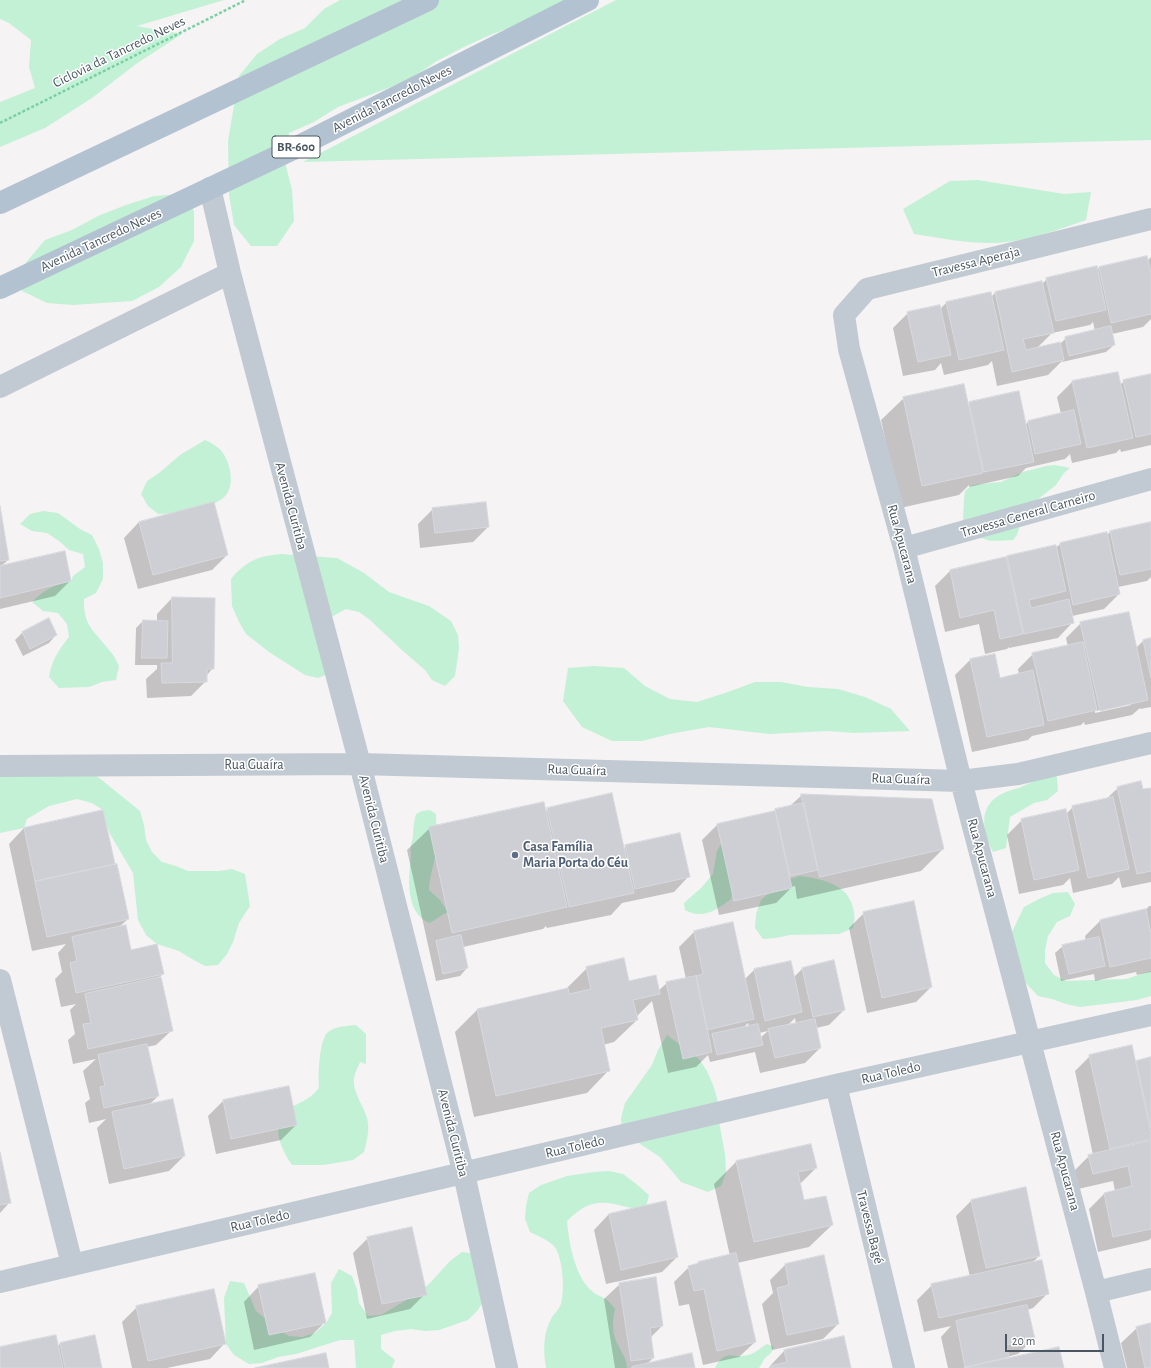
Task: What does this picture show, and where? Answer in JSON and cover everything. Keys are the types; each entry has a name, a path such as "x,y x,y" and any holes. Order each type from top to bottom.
{"main road":[{"path":"0,203 428,0"},
{"name":"Avenida Tancredo Neves","path":"0,288 293,149 588,0"}],"street":[{"name":"Avenida Curitiba","path":"210,188 230,273 360,764 464,1174 507,1368"},
{"name":"Travessa Aperaja","path":"849,349 844,315 867,289 1151,219"},
{"path":"0,386 230,273"},
{"name":"Rua Apucarana","path":"849,349 904,548 961,781 1031,1042 1115,1368"},
{"name":"Travessa General Carneiro","path":"904,548 1151,479"},
{"name":"Rua Guaíra","path":"0,766 360,764 961,781 1018,774 1151,743"},
{"path":"0,980 72,1264"},
{"name":"Rua Toledo","path":"0,1282 72,1264 464,1174 836,1085 1151,1015"},
{"name":"Travessa Bagé","path":"836,1085 904,1368"},
{"path":"1096,1292 1151,1279"}],"path":[{"name":"Ciclovia da Tancredo Neves","path":"0,123 246,0"}],"green space":[{"path":"0,0 224,0 137,26 182,34 136,64 92,98 45,128 0,147 0,102 35,88 29,67 31,40 9,23 0,19"},
{"path":"340,0 570,0 517,25 462,48 437,61 416,75 391,87 338,107 314,122 289,133 285,162 292,190 294,221 277,246 251,246 234,225 229,195 228,141 239,76 257,54 280,39 305,28 324,9"},
{"path":"616,0 1151,0 1151,140 303,162"},
{"path":"978,180 1064,194 1091,192 1086,220 1020,240 997,243 966,242 914,234 903,209 950,181"},
{"path":"182,194 194,211 194,241 181,267 159,287 132,301 73,305 47,303 22,291 24,265 45,240 72,230 98,216 126,205 154,196"},
{"path":"205,440 215,445 222,451 227,459 231,480 227,493 218,502 211,505 176,513 158,514 148,506 141,494 147,481 180,455"},
{"path":"1055,465 1070,468 1064,473 1056,485 1037,500 1020,525 1017,535 1013,540 995,541 985,539 975,533 963,521 965,491 972,485 1001,482 1023,472"},
{"path":"43,511 58,513 80,529 92,535 99,549 103,563 103,579 96,593 84,599 85,616 90,627 112,653 119,666 116,680 102,682 89,687 59,688 49,677 56,656 69,637 67,624 58,613 43,611 32,602 50,588 71,581 73,576 85,567 83,554 69,550 47,533 32,531 20,524 30,514"},
{"path":"281,554 337,558 364,573 389,592 429,606 451,621 458,635 459,648 455,676 445,686 432,680 425,670 370,620 359,612 346,609 331,617 332,672 318,678 305,675 269,652 246,634 239,622 232,606 231,579 253,560"},
{"path":"594,666 624,668 645,686 670,699 697,702 755,682 781,682 808,687 838,689 865,697 891,709 910,731 854,733 828,731 769,734 709,727 642,741 612,741 582,727 563,701 568,668"},
{"path":"0,770 84,770 98,777 140,811 146,840 152,852 162,862 188,871 219,871 232,869 245,874 250,906 239,923 233,942 227,954 218,965 205,966 179,951 157,944 146,935 138,920 133,873 110,834 103,810 92,803 77,799 49,806 27,819 24,828 0,833"},
{"path":"1049,772 1057,777 1058,791 1047,800 1034,803 1010,817 1006,848 993,852 984,825 984,818 988,806 999,795 1028,784"},
{"path":"430,810 436,814 437,843 429,890 440,900 448,912 429,923 421,918 415,910 410,893 409,873 411,843 416,814 422,811"},
{"path":"722,842 733,889 731,899 715,910 704,914 692,913 685,910 684,903 701,888 713,874 717,851"},
{"path":"800,876 827,882 842,890 852,903 854,913 853,928 839,934 790,935 763,939 755,928 756,914 761,900 783,881"},
{"path":"1068,892 1075,904 1070,916 1057,922 1048,936 1045,950 1045,963 1054,975 1066,981 1126,979 1151,971 1151,996 1137,1000 1080,1007 1038,996 1019,976 1011,934 1024,907 1053,893"},
{"path":"356,1025 366,1034 366,1064 360,1062 355,1072 354,1080 356,1091 368,1122 368,1135 364,1152 353,1160 324,1165 292,1165 281,1146 279,1138 278,1131 281,1118 293,1106 309,1098 319,1088 319,1068 322,1044 327,1033 337,1028"},
{"path":"667,1035 699,1059 707,1071 717,1098 725,1154 726,1173 721,1186 708,1192 681,1182 660,1157 622,1132 621,1118 625,1103 652,1065 658,1050"},
{"path":"609,1171 623,1174 649,1195 645,1211 613,1204 595,1204 587,1206 577,1212 567,1221 571,1249 577,1269 587,1286 593,1292 607,1300 615,1309 613,1324 614,1334 616,1342 626,1360 627,1368 546,1368 544,1355 545,1335 552,1317 561,1304 563,1291 562,1274 557,1251 554,1246 530,1232 525,1219 529,1193 541,1185 567,1176"},
{"path":"462,1252 476,1254 485,1298 478,1310 468,1320 439,1330 425,1331 411,1329 381,1335 381,1349 395,1360 392,1368 356,1368 354,1340 340,1340 296,1354 278,1357 262,1363 249,1364 234,1355 226,1344 224,1298 230,1281 244,1283 256,1311 277,1329 289,1336 302,1337 315,1333 326,1323 332,1313 331,1283 339,1269 352,1276 357,1289 359,1303 368,1316 381,1315 420,1292 450,1261"},
{"path":"767,1344 774,1347 759,1368 715,1368 722,1358 726,1356 743,1356 751,1354"}],"building":[{"path":"1147,256 1151,273 1151,314 1111,323 1099,267"},
{"path":"1097,266 1106,310 1056,321 1046,278"},
{"path":"1042,281 1054,333 1023,339 1026,350 1060,342 1064,360 1012,372 995,292"},
{"path":"991,292 1004,350 959,360 946,302"},
{"path":"940,305 951,355 918,362 907,312"},
{"path":"1111,326 1115,345 1069,356 1065,337"},
{"path":"1118,372 1133,438 1087,448 1072,381"},
{"path":"1151,374 1151,434 1136,437 1123,380"},
{"path":"964,384 983,473 922,486 903,397"},
{"path":"1019,391 1034,462 984,472 969,402"},
{"path":"1074,410 1081,444 1035,454 1028,421"},
{"path":"214,502 228,555 153,575 139,522"},
{"path":"486,502 489,527 435,533 432,508"},
{"path":"0,506 9,560 0,561"},
{"path":"1151,522 1151,569 1120,575 1110,531"},
{"path":"1107,532 1120,594 1073,605 1060,543"},
{"path":"1056,545 1066,591 1029,600 1031,608 1069,599 1074,623 1024,634 1007,556"},
{"path":"65,551 71,581 0,598 0,566"},
{"path":"1006,557 1023,634 1000,639 994,610 960,618 950,570"},
{"path":"172,597 215,598 214,669 207,669 207,682 162,683 161,663 172,663"},
{"path":"1129,612 1148,700 1100,711 1080,622"},
{"path":"49,618 57,635 30,649 22,632"},
{"path":"143,620 168,621 167,658 142,658"},
{"path":"1151,638 1151,678 1143,640"},
{"path":"1083,642 1097,710 1048,721 1032,653"},
{"path":"995,654 1000,678 1033,670 1044,725 987,737 970,659"},
{"path":"1141,781 1143,789 1151,788 1151,871 1137,874 1117,787"},
{"path":"612,793 634,893 569,907 547,808"},
{"path":"801,794 932,799 944,849 820,877"},
{"path":"1113,797 1129,869 1088,878 1072,806"},
{"path":"544,802 567,907 452,933 429,827"},
{"path":"804,803 818,870 790,876 775,809"},
{"path":"1066,809 1079,870 1034,880 1021,819"},
{"path":"103,810 115,864 35,881 24,828"},
{"path":"775,811 792,888 734,901 717,824"},
{"path":"680,833 690,877 635,889 625,845"},
{"path":"117,864 129,919 47,937 35,882"},
{"path":"914,901 932,987 882,998 863,912"},
{"path":"1146,909 1151,934 1151,958 1110,967 1100,920"},
{"path":"733,922 754,1019 707,1030 696,976 703,974 694,931"},
{"path":"126,925 131,950 157,944 164,974 76,993 70,963 77,961 72,937"},
{"path":"461,935 468,968 443,974 436,941"},
{"path":"1099,937 1105,966 1069,974 1062,945"},
{"path":"624,958 629,981 656,975 660,994 633,1000 638,1020 601,1028 610,1071 496,1096 477,1009 568,988 569,994 591,989 586,967"},
{"path":"834,960 845,1010 813,1017 802,968"},
{"path":"791,961 802,1012 765,1021 754,969"},
{"path":"696,976 712,1052 683,1059 666,982"},
{"path":"161,977 173,1031 88,1049 83,1024 91,1023 85,994"},
{"path":"815,1019 821,1048 775,1058 768,1029"},
{"path":"758,1024 763,1045 717,1055 712,1034"},
{"path":"147,1044 159,1096 104,1108 100,1087 105,1086 98,1055"},
{"path":"1132,1045 1151,1139 1110,1149 1089,1055"},
{"path":"1151,1057 1151,1128 1136,1061"},
{"path":"289,1086 297,1125 231,1139 223,1100"},
{"path":"173,1099 185,1156 124,1169 112,1112"},
{"path":"1151,1141 1151,1229 1113,1237 1104,1193 1132,1186 1128,1166 1093,1174 1088,1155"},
{"path":"811,1144 817,1168 798,1172 804,1200 826,1196 833,1225 754,1242 736,1161"},
{"path":"0,1152 11,1203 0,1205"},
{"path":"1026,1187 1040,1256 986,1268 971,1200"},
{"path":"666,1201 678,1257 621,1270 609,1214"},
{"path":"412,1227 427,1295 382,1304 367,1237"},
{"path":"736,1253 756,1342 717,1351 704,1289 694,1291 688,1266 699,1263 698,1262"},
{"path":"824,1255 839,1324 787,1335 777,1288 789,1285 785,1264"},
{"path":"1042,1260 1049,1294 939,1318 931,1284"},
{"path":"315,1273 326,1323 269,1335 258,1285"},
{"path":"656,1277 663,1326 650,1328 654,1358 631,1361 619,1283"},
{"path":"214,1289 226,1344 148,1361 136,1306"},
{"path":"1027,1305 1035,1339 1006,1345 1009,1357 965,1367 956,1321"},
{"path":"1151,1323 1151,1368 1145,1368 1136,1327"},
{"path":"56,1335 63,1368 0,1368 0,1347"},
{"path":"95,1335 102,1368 65,1368 60,1343"},
{"path":"844,1336 851,1368 771,1368 770,1366 787,1362 784,1350"},
{"path":"1059,1347 1064,1368 964,1368"},
{"path":"326,1353 329,1368 255,1368"},
{"path":"692,1353 695,1368 632,1368 632,1367"}],"place":[{"name":"Casa Família Maria Porta do Céu","path":"515,855"}]}
